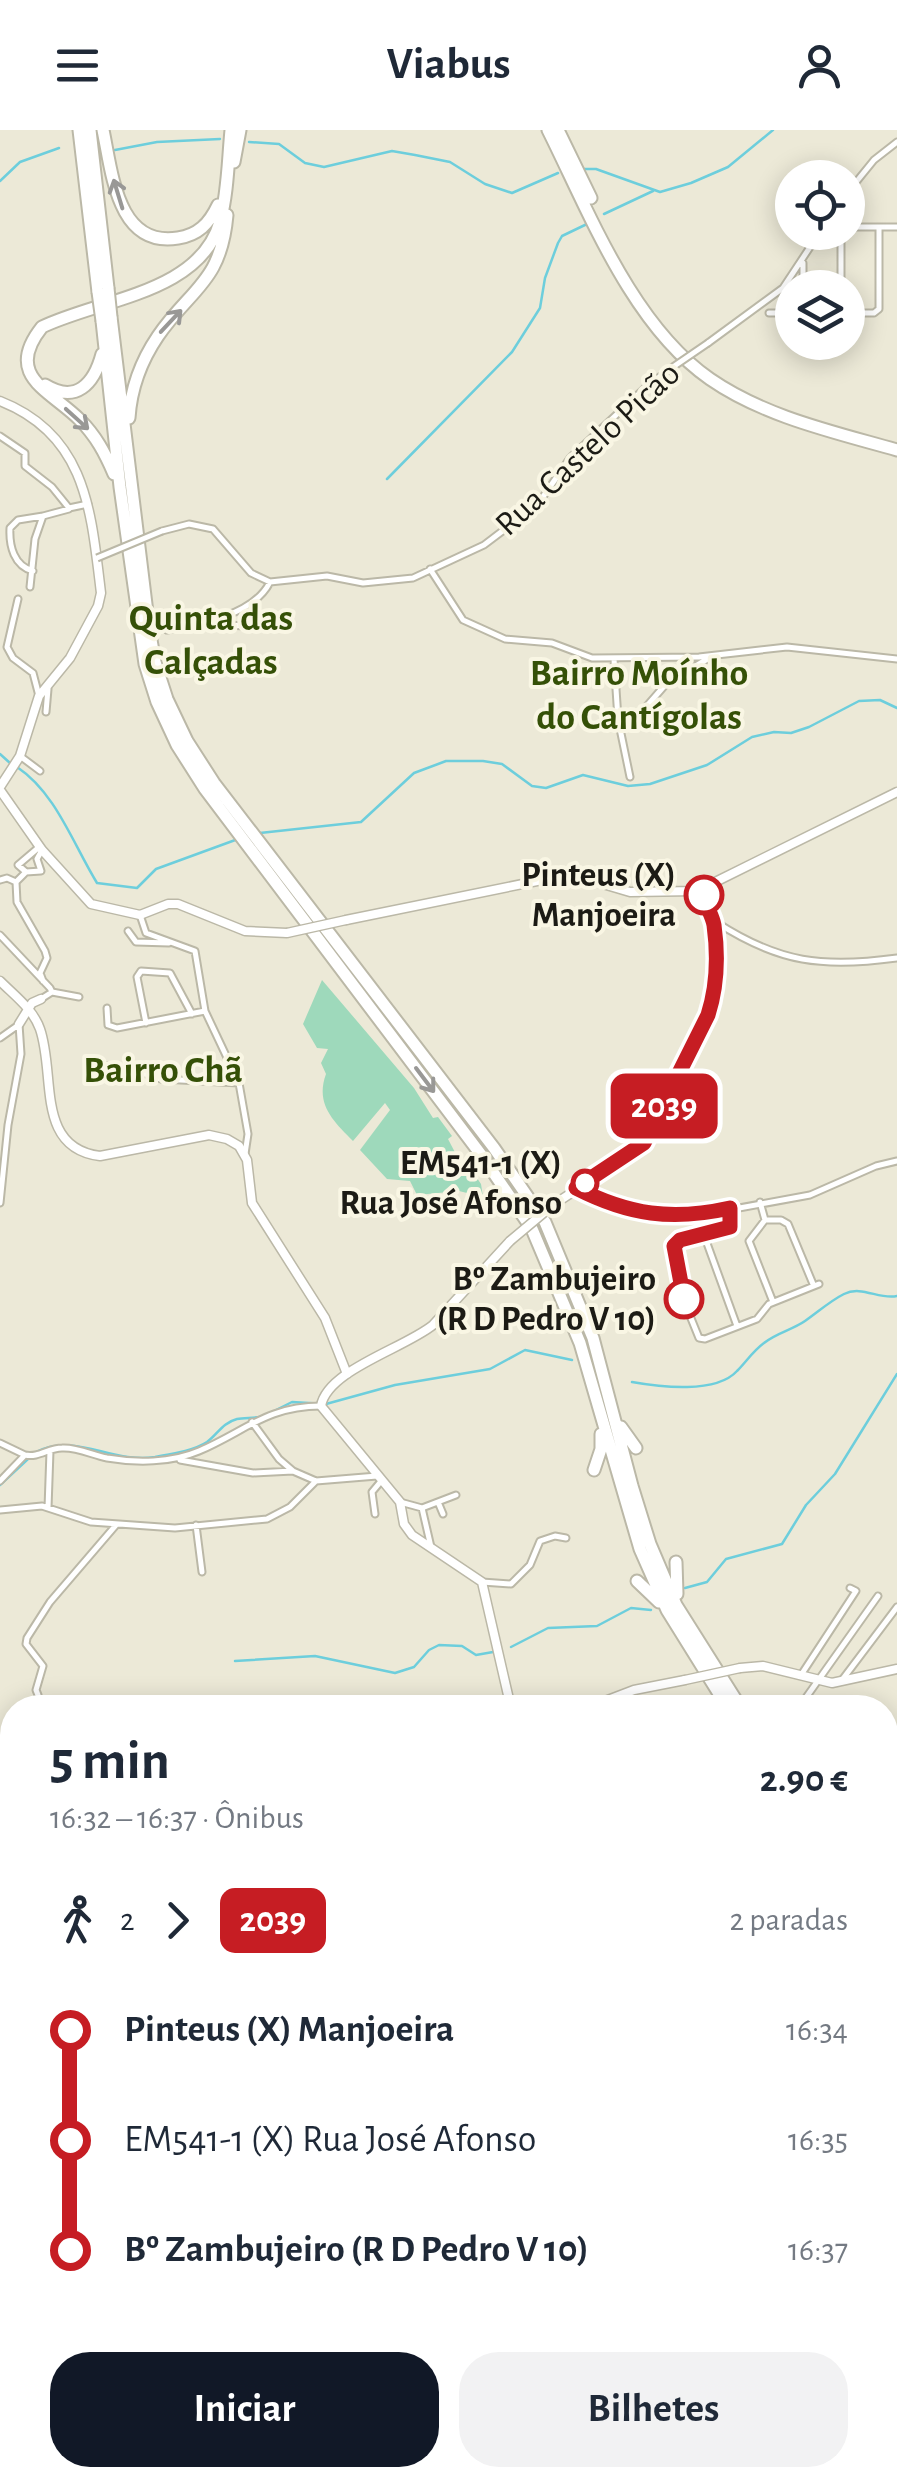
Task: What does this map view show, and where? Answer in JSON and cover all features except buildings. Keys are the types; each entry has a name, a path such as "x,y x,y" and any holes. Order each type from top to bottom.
{"highway":[{"path":"79,130 103,290"},
{"path":"90,130 106,319 149,629 167,699 187,741 233,816"},
{"path":"103,130 117,196 126,218 142,232 161,240 197,233 211,220 226,177"},
{"path":"120,487 93,434 77,416 40,388 30,374 27,354 42,327 165,282 204,254 219,223 231,130"},
{"path":"126,442 140,366 159,334 213,270 222,244 240,130"},
{"path":"548,130 620,272 660,332 710,379 779,414 897,447"},
{"path":"558,130 626,270 666,328 714,375 782,410 897,447"},
{"path":"104,346 93,379 73,392 48,388 34,370 33,351 38,339 51,328 188,274 218,239 228,203"},
{"path":"106,319 104,346 138,630 153,689 177,745 264,858 532,1229 599,1387 636,1448"},
{"path":"594,1470 602,1436 599,1387"},
{"path":"599,1387 650,1544 685,1632 721,1695"},
{"path":"676,1562 676,1590 685,1632"},
{"path":"637,1581 685,1632 731,1695"}],"street":[{"path":"865,171 897,142"},
{"path":"865,227 897,228"},
{"path":"865,314 874,314 878,309 879,227"},
{"name":"Rua Castelo Picão","path":"796,270 809,250"},
{"path":"803,260 803,270"},
{"name":"Rua Castelo Picão","path":"270,582 327,576 363,583 412,578 484,545 538,504 570,458 645,388 758,309 775,293"},
{"path":"769,312 775,312"},
{"path":"0,401 30,415 66,450 82,479 101,593 70,658 40,696 18,758 0,789 41,848 92,904 140,915 178,904 235,928 265,934 287,933 557,877 586,879 630,892 677,893 706,888 897,792"},
{"path":"0,436 24,453 25,466 72,508"},
{"path":"33,571 23,568 13,553 13,522 88,504"},
{"path":"30,587 35,539 43,516"},
{"path":"97,558 189,524 213,529 251,573 270,582 263,594 210,623"},
{"path":"430,569 464,620 505,639 552,643 592,658 711,656 787,647 897,659"},
{"path":"18,598 7,647 13,658 33,673 40,696"},
{"path":"167,630 210,623 261,627"},
{"path":"618,719 639,715 666,684 711,656"},
{"path":"614,660 618,719 630,777"},
{"path":"46,712 48,689"},
{"path":"18,758 40,771"},
{"path":"26,872 18,865 41,848"},
{"path":"41,848 41,871 26,872 16,882 17,902 47,958 40,973 43,981"},
{"path":"0,880 16,882"},
{"path":"706,888 705,904 714,920 761,948 809,962 854,964 897,958"},
{"path":"677,893 705,904"},
{"path":"140,915 146,933 172,943"},
{"path":"171,1459 201,1451 252,1422 292,1407 321,1402 332,1384 434,1326 510,1241 576,1188 632,1153 654,1128 713,999 714,920"},
{"path":"128,931 136,942 184,944 195,951 205,1011 239,1083 248,1134 245,1154 252,1203 325,1318 347,1374"},
{"path":"0,935 52,992"},
{"path":"146,1023 137,977 141,971 170,973 192,1014"},
{"path":"0,981 30,1011 46,1051 53,1116 67,1144 83,1154 100,1156 209,1136 227,1138 245,1154"},
{"path":"0,1038 52,992 79,996"},
{"path":"107,1008 111,1028 205,1011"},
{"path":"0,1203 21,1054 20,1024"},
{"path":"89,1063 130,1069 161,1079 239,1083"},
{"path":"576,1188 602,1201 679,1217 810,1195 897,1161"},
{"path":"760,1202 765,1220"},
{"path":"730,1208 730,1227 676,1242 674,1252 684,1302 696,1334 702,1339 757,1319 773,1302 816,1284 788,1224 765,1220"},
{"path":"765,1220 748,1242 773,1302"},
{"path":"704,1235 737,1327"},
{"path":"321,1402 400,1502 404,1524 482,1582 511,1584 530,1565 540,1541 556,1536 566,1538"},
{"path":"252,1422 274,1453 293,1471 316,1481 360,1475 380,1478"},
{"path":"0,1443 28,1456"},
{"path":"0,1481 28,1456 71,1448 133,1460 171,1459 253,1473 293,1471"},
{"path":"48,1508 50,1450"},
{"path":"374,1514 372,1492 380,1478"},
{"path":"0,1510 48,1508 116,1526 266,1519 290,1506 316,1481"},
{"path":"400,1502 422,1508 456,1495"},
{"path":"438,1502 443,1514"},
{"path":"422,1508 431,1547"},
{"path":"196,1525 202,1572"},
{"path":"38,1695 43,1666 26,1644 27,1638 50,1602 116,1526"},
{"path":"482,1582 507,1695"},
{"path":"800,1676 856,1592 850,1588"},
{"path":"807,1695 878,1596"},
{"path":"842,1680 897,1606"},
{"path":"621,1695 740,1668 763,1666 832,1683 897,1669"}],"green space":[{"path":"322,980 414,1088 433,1118 438,1117 452,1136 448,1139 459,1160 465,1160 481,1184 483,1197 459,1191 417,1195 410,1181 387,1179 360,1150 390,1110 385,1103 353,1141 333,1119 323,1094 326,1074 321,1063 328,1049 317,1048 303,1024"}],"waterway":[{"path":"584,169 596,169 660,192 728,167 773,130"},
{"path":"115,150 157,142 220,139"},
{"path":"249,142 279,144 305,163 324,167 392,151 415,155 450,162 485,184 512,193 558,173"},
{"path":"0,181 20,162 59,148"},
{"path":"604,214 653,191"},
{"path":"387,479 512,352 540,308 545,278 562,236 587,224"},
{"path":"260,833 361,822 414,773 446,761 502,764 532,786 546,788 583,775 628,786 650,784 707,765 752,737 809,727 859,701 880,700 897,708"},
{"path":"0,754 10,763"},
{"path":"17,767 53,805 97,883 137,888 156,869 238,839"},
{"path":"632,1382 687,1387 716,1383 737,1371 756,1349 844,1294 857,1291 897,1296"},
{"path":"268,1414 292,1402 326,1404 395,1385 490,1369 525,1350 572,1360"},
{"path":"685,1588 707,1582 726,1559 782,1544 806,1505 835,1474 897,1374"},
{"path":"34,1453 64,1445 123,1456 155,1457 201,1445 237,1419 260,1417"},
{"path":"0,1485 28,1459"},
{"path":"511,1647 548,1628 597,1626 631,1608 651,1610"},
{"path":"235,1661 315,1656 395,1673 414,1667 439,1645 462,1646 476,1655 493,1652"}],"bus line":[{"name":"2039","path":"684,1299 674,1252 676,1242 730,1227 730,1208 679,1217 626,1208 576,1188 644,1143 708,1015 713,999 715,943 714,920 704,895"}],"place":[{"name":"Pinteus (X) Manjoeira","path":"704,895"},
{"name":"EM541-1 (X) Rua José Afonso","path":"585,1183"},
{"name":"Bº Zambujeiro (R D Pedro V 10)","path":"684,1299"}],"district":[{"name":"Quinta das Calçadas","path":"211,641"},
{"name":"Bairro Moínho do Cantígolas","path":"639,696"},
{"name":"Bairro Chã","path":"163,1071"}]}
